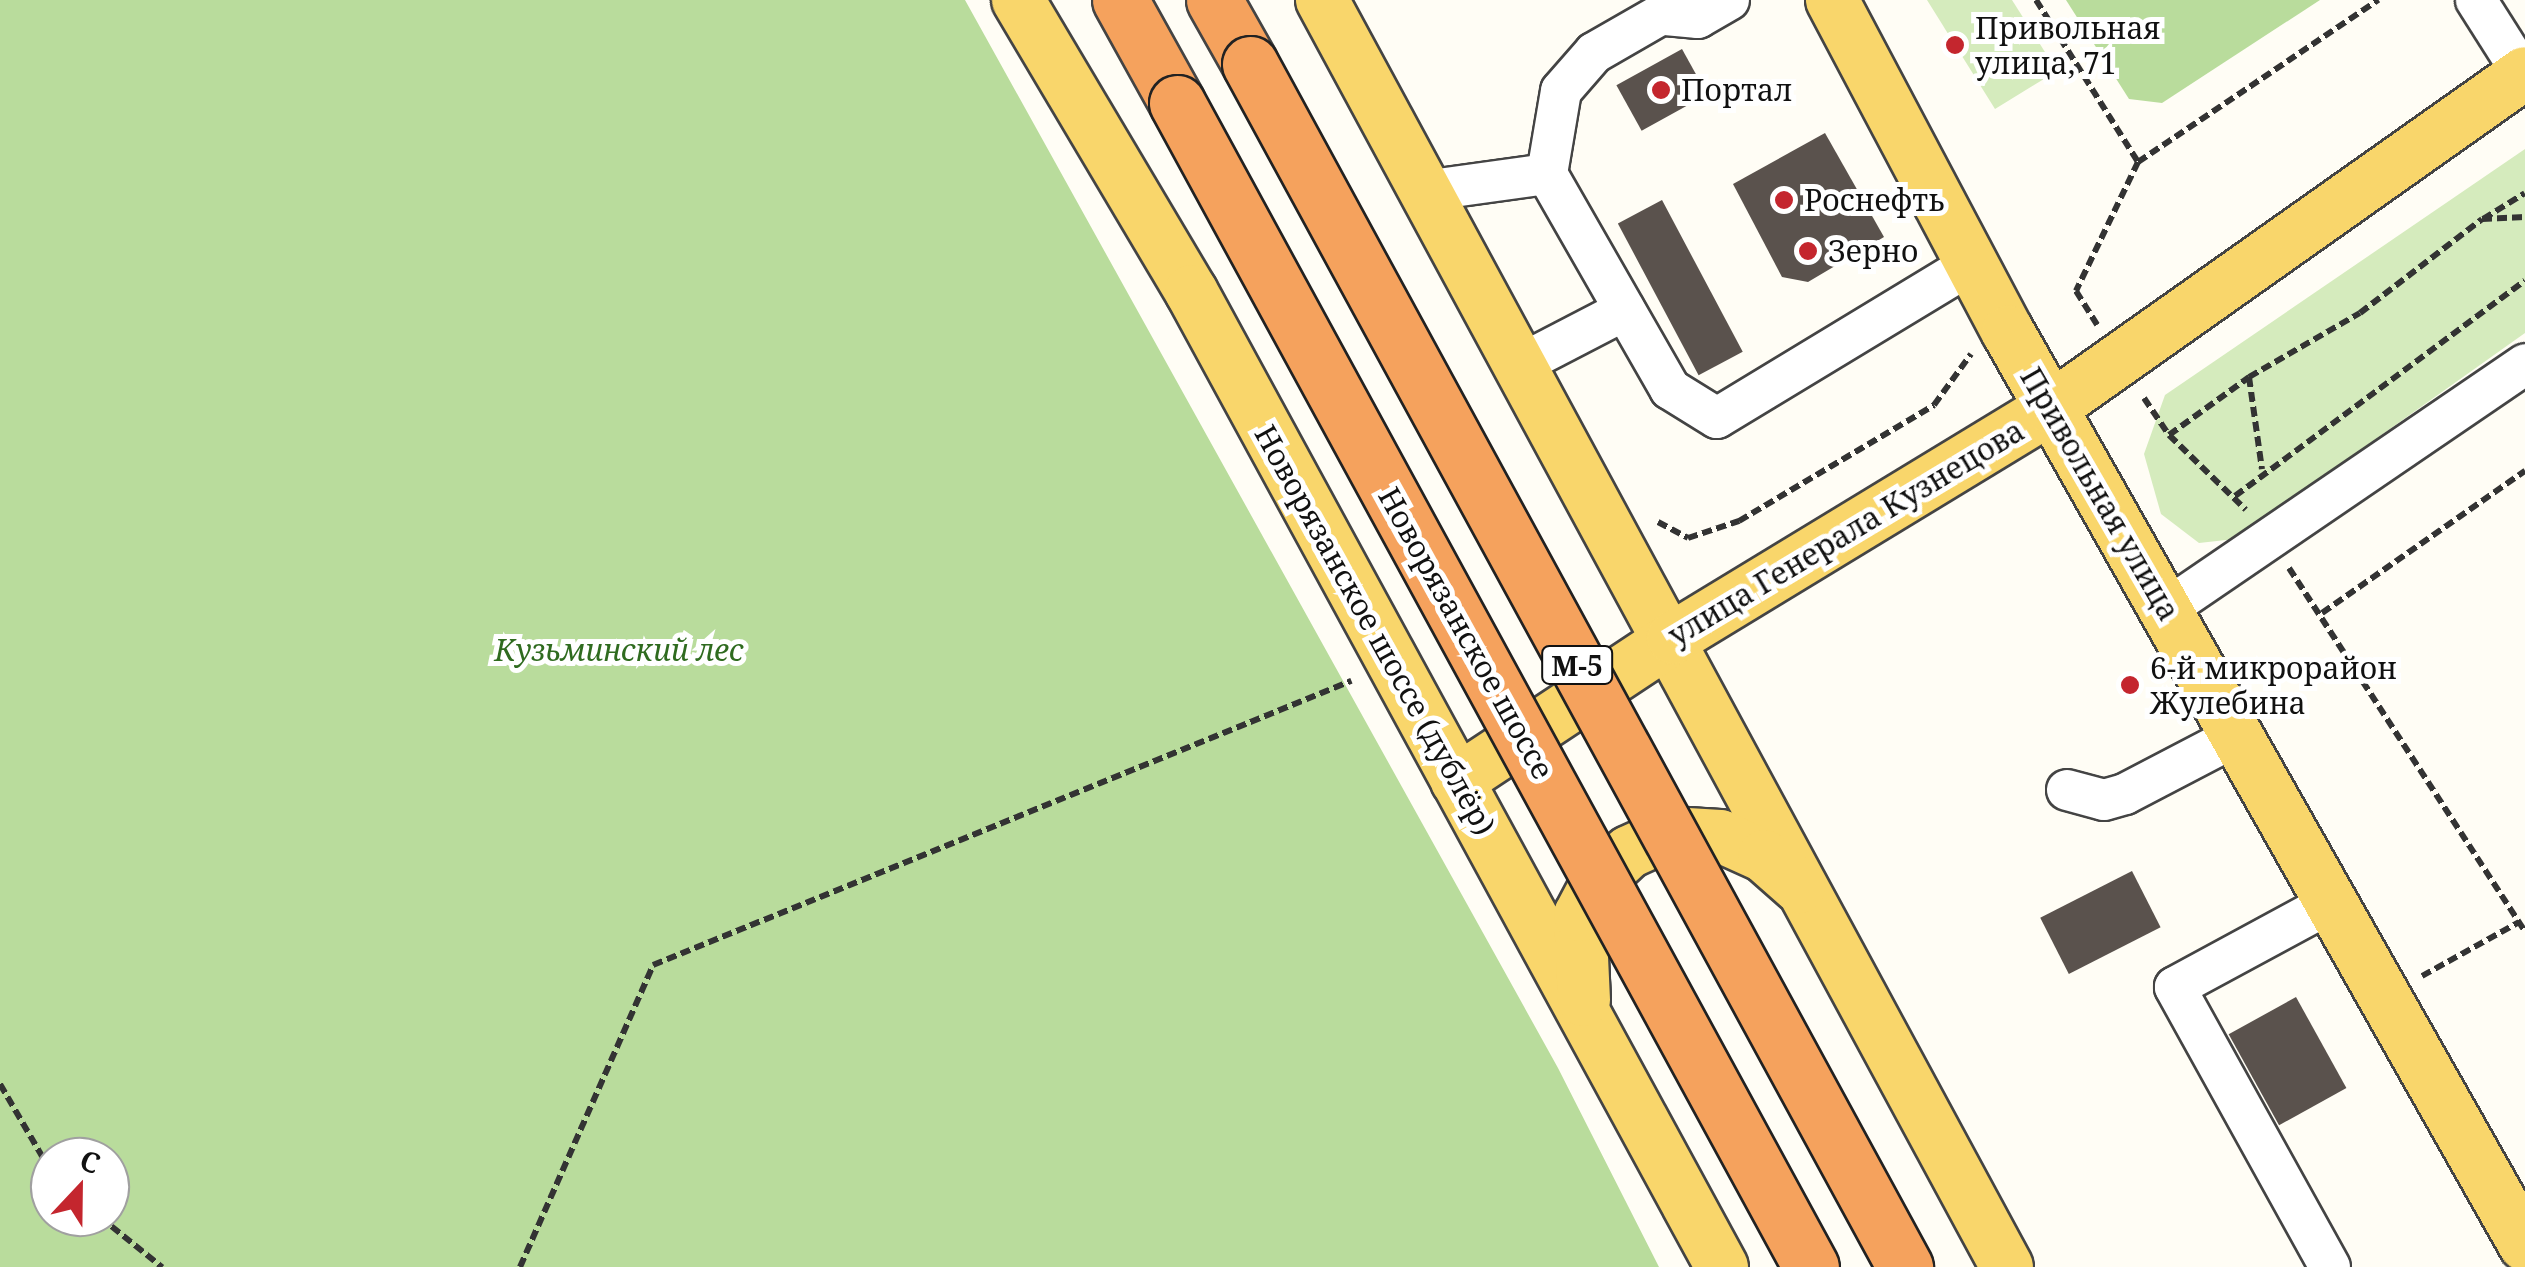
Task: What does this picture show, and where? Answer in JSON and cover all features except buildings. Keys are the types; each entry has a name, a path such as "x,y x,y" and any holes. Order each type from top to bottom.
{"highway":[{"name":"Новорязанское шоссе","path":"1120,0 1811,1267"},
{"name":"М-5","path":"1214,0 1904,1267"}],"main road":[{"name":"Новорязанское шоссе (дублёр)","path":"1018,0 1191,291 1722,1267"},
{"path":"1322,0 1673,638 2008,1267"},
{"name":"Привольная улица","path":"1832,0 2051,408 2334,901 2525,1245"},
{"name":"улица Генерала Кузнецова","path":"1457,781 1673,638 2051,408 2524,74"},
{"path":"1589,1024 1578,964 1580,915 1598,881 1628,852 1670,833 1720,836 1764,856 1808,895"}],"street":[{"path":"1729,0 1698,18 1660,15 1594,53 1561,91 1547,174 1670,389 1718,418 1973,263"},
{"path":"2476,0 2524,74"},
{"path":"1424,190 1547,174"},
{"path":"1519,364 1625,310"},
{"path":"2165,610 2271,543 2525,364"},
{"path":"2067,790 2104,800 2125,794 2238,735"},
{"path":"2330,1267 2174,987 2268,942 2334,901"}],"path":[{"path":"2036,0 2138,162"},
{"path":"2378,0 2138,162 2076,291 2169,435 2236,496 2322,613 2525,932"},
{"path":"2169,435 2249,376 2360,313 2482,219 2525,194"},
{"path":"2482,219 2525,218"},
{"path":"2236,496 2262,469 2525,280"},
{"path":"1649,518 1688,538 1739,521 1934,404 1972,352"},
{"path":"2249,376 2262,469"},
{"path":"2322,613 2525,471"},
{"path":"520,1267 653,966 1362,678"},
{"path":"2387,998 2519,922"},
{"path":"0,1084 31,1137"},
{"path":"125,1237 162,1267"}],"green space":[{"name":"Кузьминский лес","path":"0,0 965,0 1558,1068 1659,1267 0,1267"},
{"path":"1927,0 2012,0 2057,71 1995,109"},
{"path":"2066,0 2320,0 2162,103 2129,99"},
{"path":"2525,149 2525,333 2235,539 2199,543 2161,514 2144,454 2165,395"}],"place":[{"name":"Привольная улица, 71","path":"1955,45"},
{"name":"Портал","path":"1661,90"},
{"name":"Роснефть","path":"1784,200"},
{"name":"Зерно","path":"1808,251"},
{"name":"6-й микрорайон Жулебина","path":"2130,685"}]}
